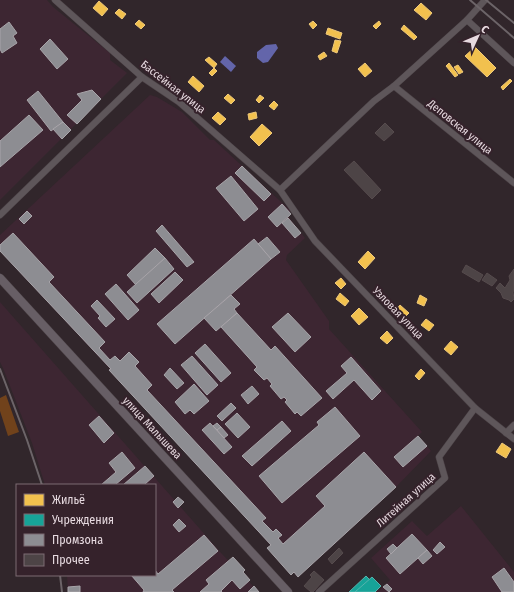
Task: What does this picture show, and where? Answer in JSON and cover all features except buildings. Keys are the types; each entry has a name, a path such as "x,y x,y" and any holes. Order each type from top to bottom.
{"street":[{"name":"Бассейная улица","path":"55,0 142,77 178,102 280,190"},
{"path":"280,190 374,102 394,86 467,20 485,0"},
{"path":"467,20 514,63"},
{"path":"0,214 142,77"},
{"name":"Деповская улица","path":"394,86 514,183"},
{"name":"Узловая улица","path":"280,190 315,241 475,408 514,439"},
{"name":"улица Малышева","path":"0,278 288,592"},
{"name":"Литейная улица","path":"319,592 445,478 439,457 475,408"},
{"path":"506,433 514,425"}],"shaded area":[{"path":"0,0 47,0 53,7 110,53 110,60 127,73 0,200"},
{"path":"150,95 157,97 182,112 210,140 214,140 291,211 287,215 305,238 287,255 286,260 329,321 329,329 422,432 418,436 431,451 396,487 298,577 294,572 291,575 271,545 0,251 0,235"},
{"path":"0,302 222,554 259,592 68,592 67,576 156,576 156,484 45,484 32,443 0,362"},
{"path":"6,395 19,432 8,436 0,411 0,398"},
{"path":"461,506 514,572 514,592 349,592 366,576 380,590 390,580 371,558 412,521 427,536"}],"water":[{"path":"276,44 278,48 268,62 263,63 257,58 257,52 266,45"},
{"path":"225,56 236,66 231,72 220,62"}],"railway":[{"path":"470,0 514,38"},
{"path":"486,0 514,23"},
{"path":"0,369 42,484"},
{"path":"60,576 62,592"}]}
